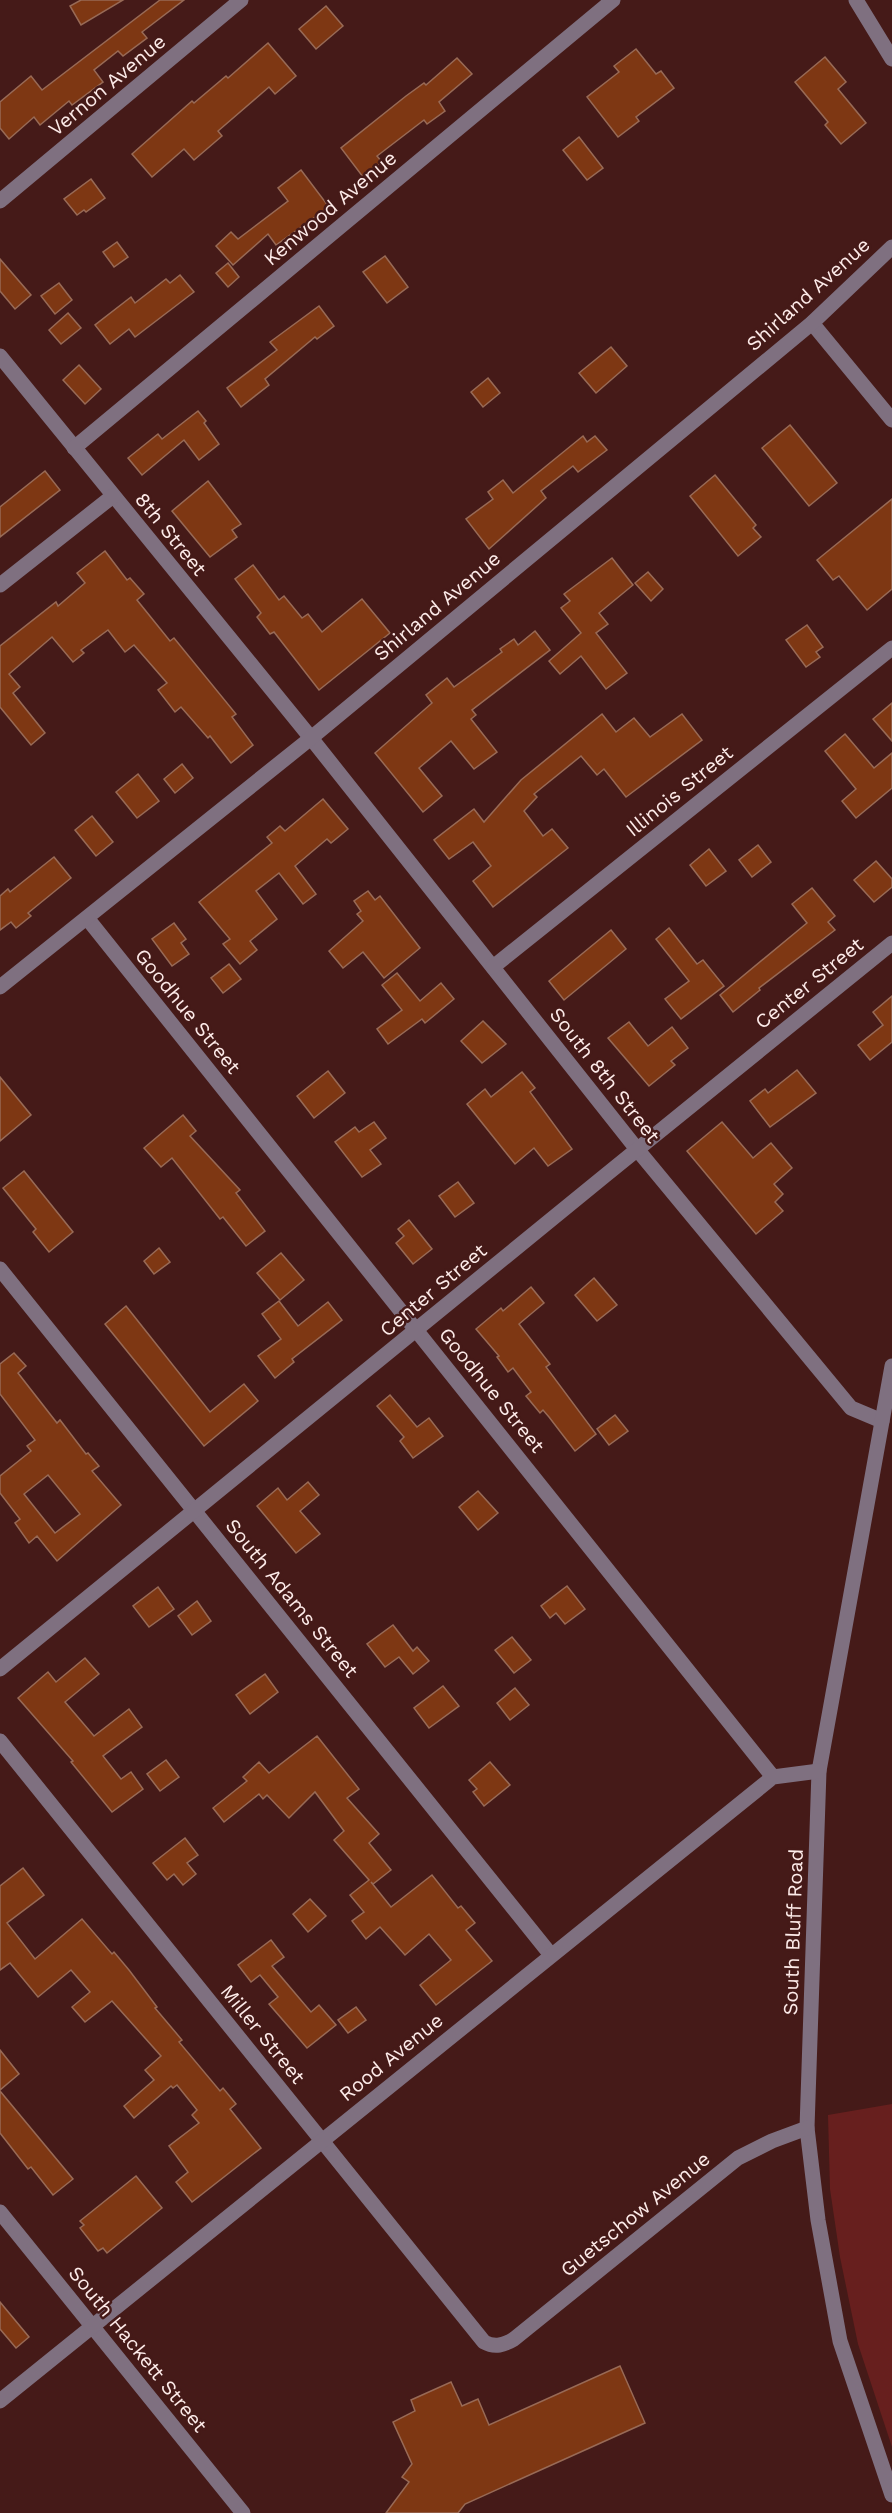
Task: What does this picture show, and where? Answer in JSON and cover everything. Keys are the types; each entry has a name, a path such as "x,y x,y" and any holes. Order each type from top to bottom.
{"street":[{"name":"Vernon Avenue","path":"0,201 241,0"},
{"name":"Kenwood Avenue","path":"74,448 613,0"},
{"path":"856,0 892,59"},
{"name":"Shirland Avenue","path":"0,987 311,738 812,323 892,247"},
{"path":"812,323 892,420"},
{"name":"8th Street","path":"0,356 311,738"},
{"path":"0,585 113,496"},
{"name":"Illinois Street","path":"493,967 892,648"},
{"name":"South 8th Street","path":"311,738 636,1148 851,1408 882,1421"},
{"name":"Goodhue Street","path":"87,918 773,1777"},
{"name":"Center Street","path":"0,1669 417,1330 636,1148 892,943"},
{"name":"South Adams Street","path":"0,1269 551,1955"},
{"name":"South Bluff Road","path":"892,1366 819,1771 807,2127 818,2220 840,2341 892,2495"},
{"name":"Miller Street","path":"0,1741 484,2342 497,2346"},
{"path":"773,1777 819,1771"},
{"name":"Rood Avenue","path":"0,2401 773,1777"},
{"name":"Guetschow Avenue","path":"497,2346 514,2339 738,2158 807,2127"},
{"name":"South Hackett Street","path":"0,2212 243,2513"}],"shaded area":[{"path":"892,2104 892,2447 858,2344 840,2257 830,2189 828,2115"}],"building":[{"path":"81,0 123,0 81,25 70,6"},
{"path":"160,0 184,0 142,32 147,38 123,56 118,51 94,70 103,82 72,105 69,101 40,125 34,117 9,139 0,128 0,102 31,76 42,90"},
{"path":"326,6 343,26 316,49 299,29"},
{"path":"268,43 296,76 275,94 269,87 218,131 222,136 194,160 184,149 152,177 132,154 192,101 194,103 226,76 228,78"},
{"path":"636,49 656,74 661,71 674,88 636,117 639,121 618,137 587,97 619,72 614,66"},
{"path":"825,57 846,82 838,89 866,123 841,144 825,125 828,122 795,82"},
{"path":"457,58 472,74 439,102 445,111 427,124 424,120 377,156 382,162 363,177 341,148 406,96 424,83 426,85"},
{"path":"579,137 603,168 587,180 563,150"},
{"path":"301,170 329,207 276,245 268,234 233,265 216,246 231,232 238,239 288,201 278,188"},
{"path":"91,179 105,198 86,212 84,210 77,215 64,199"},
{"path":"117,242 128,257 114,267 103,252"},
{"path":"385,256 408,287 387,303 363,272"},
{"path":"0,259 31,295 15,309 0,291"},
{"path":"228,263 239,277 228,287 216,273"},
{"path":"180,275 194,292 135,337 129,329 110,344 95,325 131,297 135,303 166,279 170,283"},
{"path":"59,283 72,300 55,314 41,296"},
{"path":"319,306 334,326 317,339 315,337 265,379 269,385 241,407 227,388 277,350 270,342"},
{"path":"68,313 81,328 61,344 49,330"},
{"path":"611,347 627,366 596,393 579,373"},
{"path":"79,365 101,389 85,404 63,380"},
{"path":"488,378 500,393 483,407 471,392"},
{"path":"198,411 219,444 199,460 184,440 142,475 128,458 158,434 162,439"},
{"path":"790,425 837,483 809,506 762,448"},
{"path":"583,436 587,442 595,436 607,450 578,472 573,466 541,491 546,498 489,549 466,519 493,499 488,492 503,480 513,493"},
{"path":"45,471 60,490 0,537 0,507"},
{"path":"715,475 756,525 753,528 761,537 738,556 690,496"},
{"path":"208,481 241,524 232,530 237,537 210,557 172,511"},
{"path":"892,499 892,589 867,610 839,576 833,580 817,560"},
{"path":"105,551 127,580 130,578 144,594 137,600 170,641 174,638 236,714 232,717 253,745 231,763 210,736 208,738 181,707 175,712 158,690 167,683 134,645 125,652 108,630 81,650 84,653 73,662 52,637 9,674 20,687 13,693 45,733 31,745 0,707 0,646 56,602 58,606 85,583 77,573"},
{"path":"612,558 633,585 599,613 608,624 596,633 627,673 606,689 581,656 560,674 549,661 581,633 561,608 570,601 564,594"},
{"path":"253,565 279,600 284,596 302,618 308,614 322,632 362,599 390,633 319,690 274,632 270,634 257,617 261,613 235,579"},
{"path":"648,572 663,589 651,601 635,583"},
{"path":"807,625 823,647 816,652 820,657 806,667 786,640"},
{"path":"535,631 550,650 472,710 476,715 471,719 497,752 474,769 451,741 419,768 442,796 423,812 375,753 432,703 426,695 447,678 454,687 502,652 500,649 514,639 518,645"},
{"path":"892,703 892,741 873,719"},
{"path":"602,714 616,732 634,718 650,737 682,714 702,740 626,797 604,769 597,775 581,756 534,794 537,797 524,811 543,836 552,829 568,848 493,907 473,881 491,866 473,842 449,859 434,840 474,809 484,822 521,780"},
{"path":"845,734 874,768 892,753 892,788 856,818 842,801 856,789 825,751"},
{"path":"182,764 193,778 175,793 164,779"},
{"path":"138,774 159,801 137,818 116,792"},
{"path":"323,799 348,829 331,843 327,839 295,866 316,894 303,904 279,873 256,891 277,919 250,941 257,950 240,964 223,944 230,939 199,902 272,843 267,837 280,826 285,831"},
{"path":"92,816 113,842 96,856 75,830"},
{"path":"758,845 771,862 752,877 739,860"},
{"path":"709,849 726,871 706,886 690,865"},
{"path":"54,857 71,878 28,913 31,916 16,928 11,922 0,930 0,896 8,889 10,892"},
{"path":"876,861 892,879 892,887 874,902 854,880"},
{"path":"812,888 835,916 828,922 835,930 759,988 760,990 733,1012 720,995 807,923 792,904"},
{"path":"368,891 375,900 380,896 420,948 384,978 363,952 343,968 329,951 363,921 357,914 361,911 354,901"},
{"path":"174,923 186,939 181,943 189,954 172,966 152,939"},
{"path":"669,928 697,964 703,960 724,986 681,1019 665,999 689,981 656,939"},
{"path":"611,930 626,949 564,1000 549,981"},
{"path":"229,964 241,979 223,993 211,978"},
{"path":"397,973 420,1001 441,983 454,999 425,1023 422,1019 388,1044 377,1029 402,1010 382,985"},
{"path":"892,996 892,1042 870,1060 858,1045 883,1025 873,1012"},
{"path":"483,1021 506,1044 482,1063 461,1041"},
{"path":"629,1022 648,1046 672,1027 688,1048 671,1061 675,1065 649,1086 608,1038"},
{"path":"797,1070 816,1093 770,1127 750,1101 765,1089 768,1093"},
{"path":"328,1071 345,1093 314,1118 297,1096"},
{"path":"522,1072 535,1088 530,1092 572,1149 548,1166 534,1148 515,1164 467,1104 485,1089 491,1097"},
{"path":"0,1077 31,1115 0,1141"},
{"path":"183,1115 196,1131 190,1136 240,1190 236,1193 265,1231 246,1246 223,1217 220,1219 172,1158 161,1167 144,1148"},
{"path":"374,1122 386,1138 370,1150 381,1164 362,1177 335,1142 355,1127 359,1132"},
{"path":"722,1122 753,1158 771,1143 792,1168 774,1184 783,1194 775,1202 783,1211 756,1234 687,1151"},
{"path":"24,1171 73,1232 49,1252 33,1232 36,1229 3,1188"},
{"path":"458,1182 474,1203 455,1217 439,1196"},
{"path":"409,1220 432,1249 413,1264 396,1243 404,1236 398,1229"},
{"path":"159,1248 170,1262 154,1274 144,1261"},
{"path":"281,1253 304,1280 280,1300 257,1273"},
{"path":"594,1278 617,1305 597,1321 575,1295"},
{"path":"531,1287 544,1303 519,1324 550,1364 546,1367 596,1434 575,1451 543,1410 540,1413 526,1396 531,1392 513,1368 508,1372 497,1357 499,1356 476,1329 501,1308 503,1311"},
{"path":"279,1301 298,1326 328,1302 342,1320 292,1359 294,1362 275,1378 258,1356 281,1339 262,1314"},
{"path":"126,1306 210,1412 244,1384 258,1401 204,1446 105,1324"},
{"path":"14,1353 26,1366 18,1373 57,1423 60,1420 86,1454 88,1453 99,1466 92,1471 121,1505 57,1561 37,1536 29,1543 15,1523 20,1519 0,1493 0,1476 31,1451 27,1446 35,1440 0,1394 0,1364","holes":["48,1475 80,1514 55,1533 24,1494"]},
{"path":"390,1395 417,1427 429,1418 443,1436 413,1458 400,1441 404,1437 377,1406"},
{"path":"615,1415 628,1431 609,1445 597,1429"},
{"path":"308,1482 319,1495 300,1511 320,1534 296,1553 257,1506 278,1488 287,1500"},
{"path":"478,1491 498,1513 478,1530 459,1507"},
{"path":"567,1586 585,1609 565,1624 556,1613 550,1618 541,1606"},
{"path":"158,1587 174,1609 149,1627 133,1606"},
{"path":"197,1601 211,1621 192,1635 178,1616"},
{"path":"393,1625 413,1651 417,1647 429,1661 413,1674 399,1657 385,1667 367,1644"},
{"path":"512,1637 531,1660 514,1673 495,1650"},
{"path":"85,1658 99,1674 65,1702 94,1736 129,1709 142,1727 103,1756 121,1779 131,1772 143,1789 112,1812 71,1762 73,1761 18,1698 48,1672 56,1682"},
{"path":"265,1674 278,1692 250,1714 236,1695"},
{"path":"443,1686 459,1706 429,1728 414,1708"},
{"path":"515,1688 529,1705 510,1720 497,1703"},
{"path":"317,1736 359,1789 347,1798 379,1834 369,1843 391,1870 373,1884 371,1882 391,1907 432,1875 458,1908 461,1906 475,1923 466,1930 492,1961 436,2005 420,1985 451,1960 429,1934 405,1955 380,1927 366,1939 352,1921 364,1912 350,1895 369,1880 334,1840 344,1831 315,1792 289,1818 267,1795 263,1799 259,1794 224,1822 213,1808 247,1781 243,1777 259,1762 269,1773"},
{"path":"166,1760 179,1777 160,1791 147,1774"},
{"path":"490,1762 510,1785 484,1806 473,1792 477,1789 469,1780"},
{"path":"185,1838 198,1855 187,1863 196,1874 183,1885 174,1874 167,1880 153,1863"},
{"path":"23,1868 44,1895 7,1923 35,1959 82,1919 129,1970 157,2007 155,2008 182,2040 179,2042 220,2091 223,2088 236,2104 230,2109 261,2148 192,2202 176,2182 188,2172 169,2146 199,2123 192,2115 197,2110 177,2085 173,2088 171,2086 134,2118 124,2106 154,2080 145,2070 161,2056 112,2001 85,2022 72,2007 90,1992 71,1970 38,1997 10,1963 0,1970 0,1886"},
{"path":"310,1899 326,1916 308,1932 293,1914"},
{"path":"271,1940 284,1957 272,1966 311,2012 319,2005 336,2025 307,2048 269,2004 278,1997 260,1975 251,1982 238,1965"},
{"path":"356,2007 366,2020 348,2033 338,2020"},
{"path":"0,2050 19,2074 0,2090"},
{"path":"0,2091 73,2179 53,2195 31,2167 28,2169 0,2133"},
{"path":"136,2176 162,2208 107,2253 103,2248 98,2251 80,2228 84,2225 80,2221"},
{"path":"0,2302 29,2337 16,2348 0,2329"},
{"path":"620,2366 645,2423 465,2504 458,2513 386,2513 409,2482 402,2477 412,2464 393,2422 415,2411 411,2400 451,2382 462,2406 478,2399 489,2425"}]}
